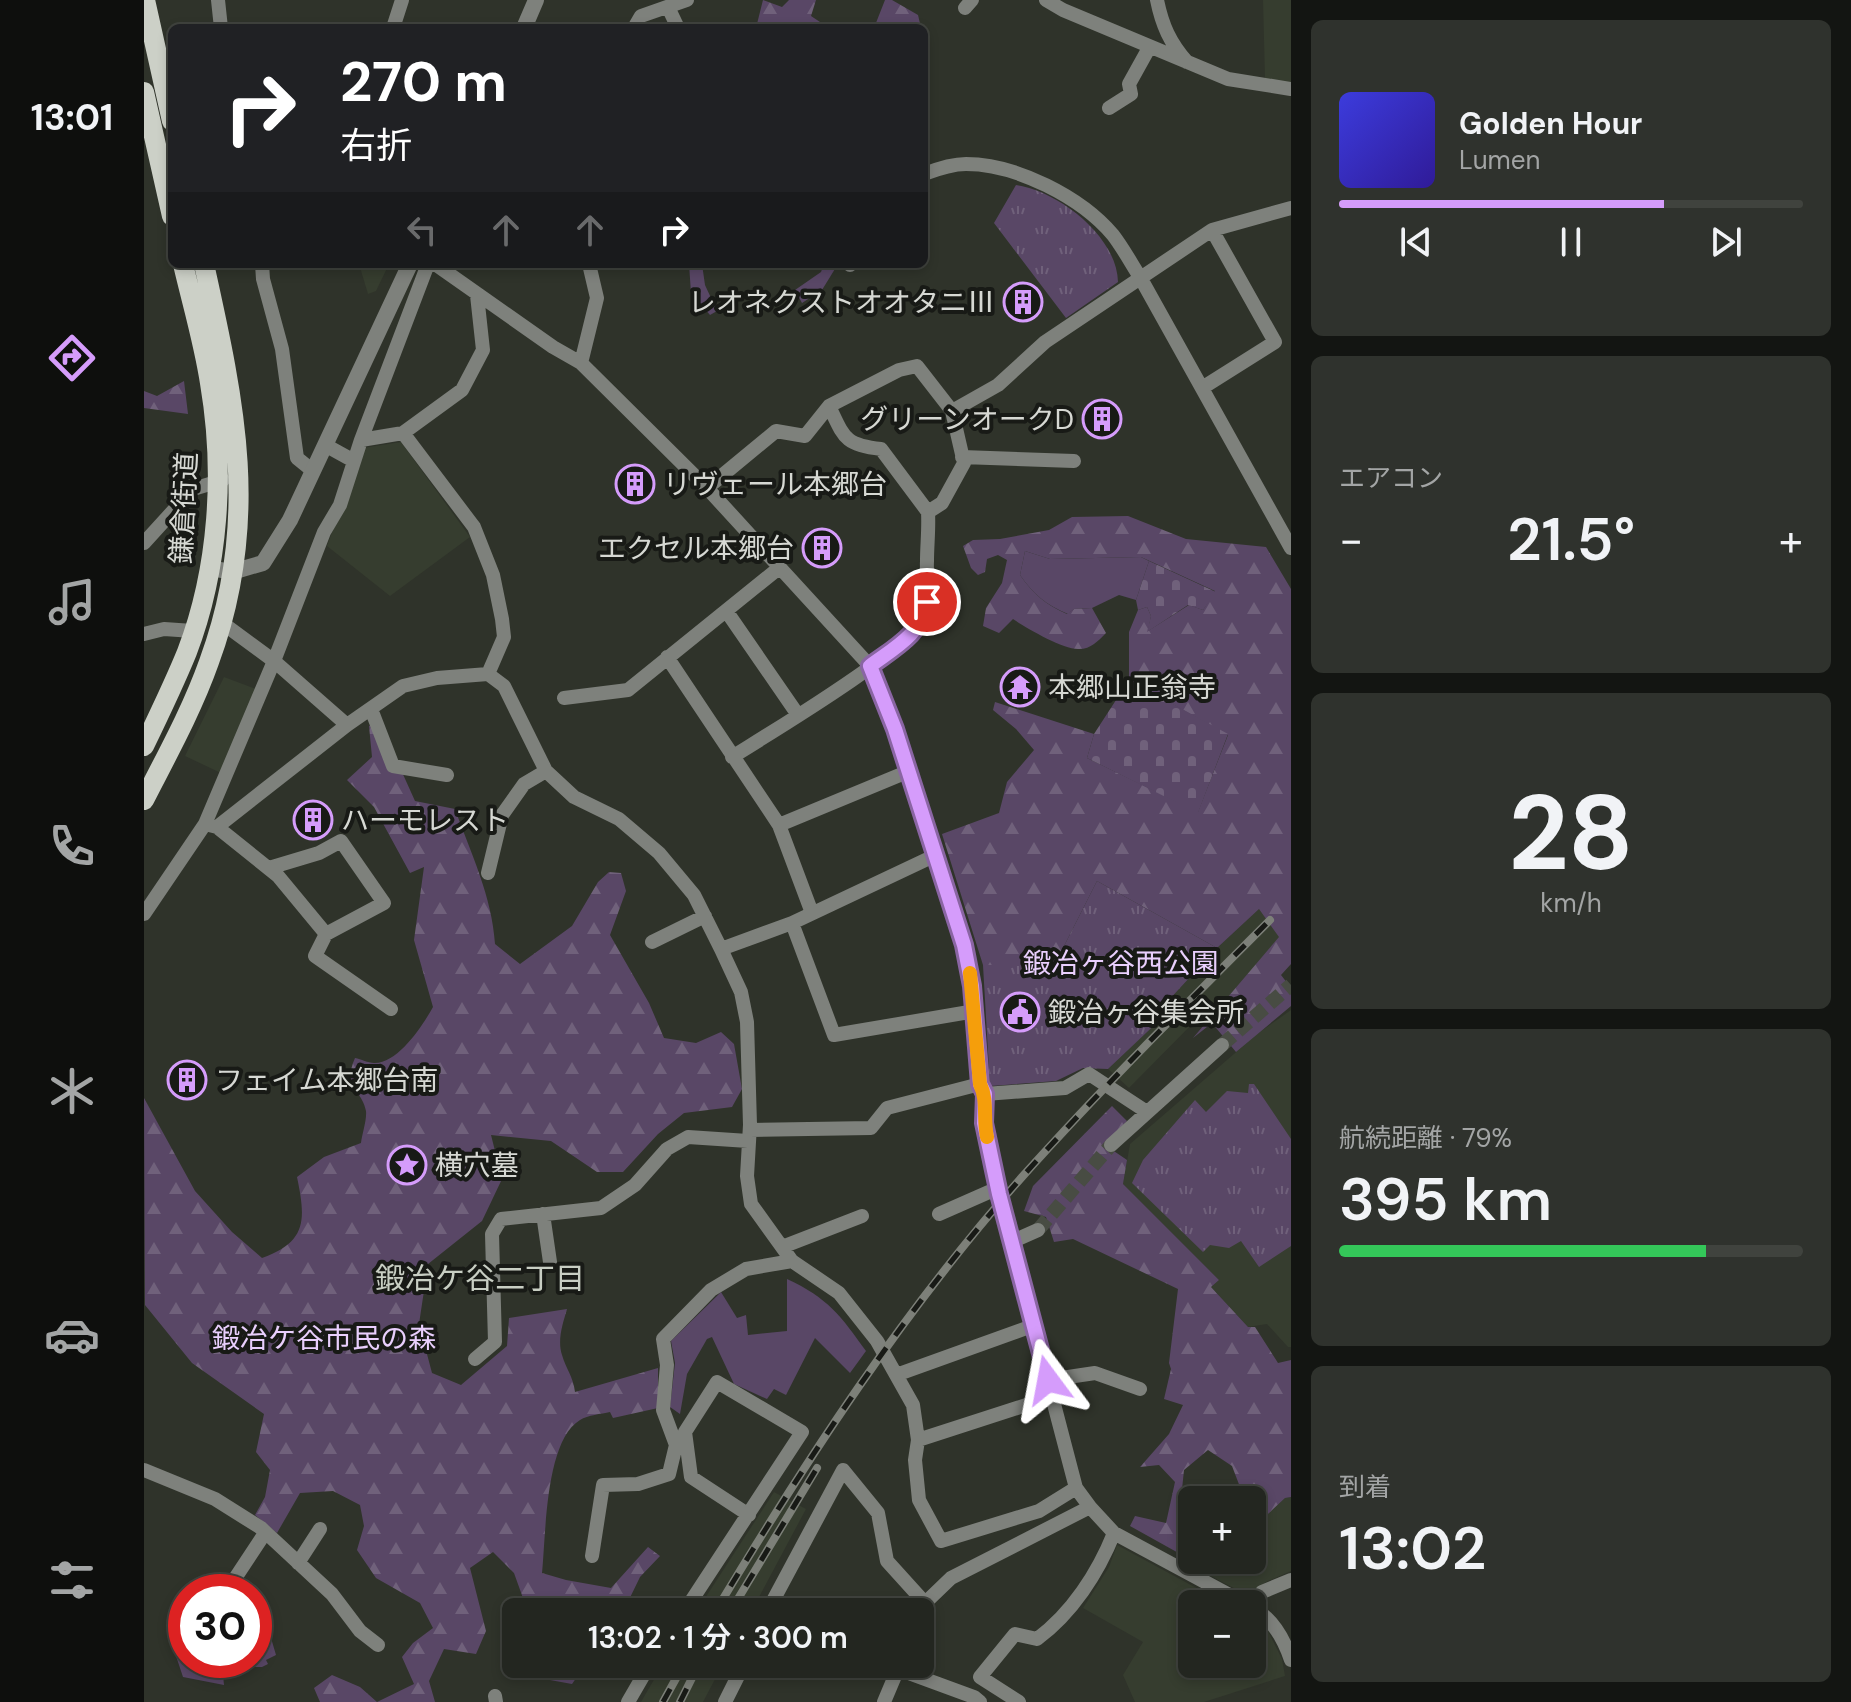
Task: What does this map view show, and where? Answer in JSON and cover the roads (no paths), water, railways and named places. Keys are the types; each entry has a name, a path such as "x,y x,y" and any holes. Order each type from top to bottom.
{"main road":[{"path":"145,0 168,103"},
{"path":"144,92 152,161 168,205"},
{"name":"鎌倉街道","path":"144,746 193,631 210,568 218,482 210,381 184,268"},
{"name":"鎌倉街道","path":"144,800 192,704 210,660 232,572 239,522 240,476 229,379 205,268"}],"street":[{"path":"218,0 221,24"},
{"path":"394,24 402,0"},
{"path":"526,24 536,0"},
{"path":"636,24 641,16 687,0"},
{"path":"1046,0 1149,48 1228,79 1291,89"},
{"path":"1157,0 1172,46 1190,65"},
{"path":"668,7 676,24"},
{"path":"1109,108 1131,94 1129,84 1149,48"},
{"path":"928,173 964,164 994,167 1038,182 1079,203 1113,235 1140,277 1291,548"},
{"path":"952,411 998,385 1045,342 1212,230 1291,208"},
{"path":"1202,388 1275,342 1212,230"},
{"path":"262,268 282,349 297,458 313,471"},
{"name":"鎌倉街道","path":"232,572 263,563 290,520 408,268"},
{"path":"211,826 324,532 340,505 361,440 426,268"},
{"path":"440,268 553,347 581,363 707,488 870,666 895,729 964,945 975,1011 984,1123 1011,1242 1076,1488 1114,1533 1220,1590"},
{"path":"581,363 597,298 591,268"},
{"path":"361,440 403,433 462,390 483,350 477,295"},
{"path":"707,488 776,431 805,436 829,406 899,370 917,366 952,411 964,463 942,503 928,512"},
{"path":"732,757 870,666 915,633 925,617 930,538 928,512 881,449 859,447 846,440 829,406"},
{"path":"403,433 474,527 493,575 504,637 488,674"},
{"path":"325,445 354,461"},
{"path":"962,457 1074,461"},
{"path":"144,543 193,489 240,476"},
{"path":"210,568 232,572"},
{"path":"564,698 628,690 779,568"},
{"path":"727,612 798,715"},
{"path":"221,622 274,661 347,725"},
{"path":"144,634 164,629 193,631"},
{"path":"667,657 779,825 812,913"},
{"path":"144,914 211,826 347,725 403,686 437,678 488,674 509,694 546,771 574,797 619,819 659,853 694,895 705,916 741,992 747,1022 748,1190 751,1204 792,1261 839,1293 877,1341 913,1405 918,1440 915,1460 919,1500 941,1541 1039,1511 1076,1488"},
{"path":"371,709 393,766 447,775"},
{"path":"488,873 502,815 524,784 546,771"},
{"path":"779,825 907,772"},
{"path":"211,826 269,868 326,934"},
{"path":"269,868 319,853 341,841 384,903 326,934 315,956 391,1009"},
{"path":"721,949 792,923 936,855"},
{"path":"652,942 705,916"},
{"path":"792,923 834,1035 975,1011"},
{"path":"1111,1145 1222,1045"},
{"path":"475,1359 495,1342 492,1234 501,1219 601,1208 635,1185 667,1149 688,1137 871,1128 887,1108 983,1089 1065,1088 1089,1074 1147,1112"},
{"path":"939,1214 998,1188"},
{"path":"543,1214 550,1262"},
{"path":"782,1247 862,1216"},
{"path":"1011,1242 1038,1230"},
{"path":"592,1556 603,1485 638,1484 669,1474 676,1445 663,1410 667,1365 663,1339 711,1290 746,1269 792,1261"},
{"path":"896,1375 1035,1325"},
{"path":"1048,1380 1095,1373 1140,1389"},
{"path":"693,1598 749,1515 802,1432 717,1382 685,1432 691,1477 749,1515"},
{"path":"918,1440 1051,1397"},
{"path":"144,1470 215,1499 265,1533 332,1594 360,1631 378,1645"},
{"path":"774,1598 843,1470 878,1513 887,1561 914,1598"},
{"path":"934,1598 951,1578 1090,1507"},
{"path":"298,1563 320,1529"},
{"path":"238,1574 265,1533"},
{"path":"1019,1702 980,1677 1015,1634 1037,1639 1057,1624 1102,1564 1114,1533"},
{"path":"1266,1590 1291,1580"},
{"path":"1266,1619 1284,1638 1291,1660"},
{"path":"628,1702 642,1678"},
{"path":"725,1702 737,1678"},
{"path":"884,1702 890,1678"},
{"path":"926,1678 980,1702"}],"tunnel":[{"path":"1222,1045 1291,985"},
{"path":"1038,1230 1111,1145"}],"railway":[{"path":"724,1598 858,1387 937,1280 1022,1177 1082,1112 1270,920"},
{"path":"738,1598 817,1468"},
{"path":"663,1702 676,1678"},
{"path":"680,1702 692,1678"}],"place":[{"name":"レオネクストオオタニⅢ","path":"1023,302"},
{"name":"グリーンオークD","path":"1102,419"},
{"name":"リヴェール本郷台","path":"635,484"},
{"name":"エクセル本郷台","path":"822,548"},
{"name":"本郷山正翁寺","path":"1020,687"},
{"name":"ハーモレスト","path":"313,820"},
{"name":"鍛冶ヶ谷集会所","path":"1020,1012"},
{"name":"フェイム本郷台南","path":"187,1080"},
{"name":"横穴墓","path":"407,1165"}],"district":[{"name":"鍛冶ケ谷二丁目","path":"480,1278"}],"park label":[{"name":"鍛冶ヶ谷西公園","path":"1121,963"},
{"name":"鍛冶ケ谷市民の森","path":"324,1338"}]}
